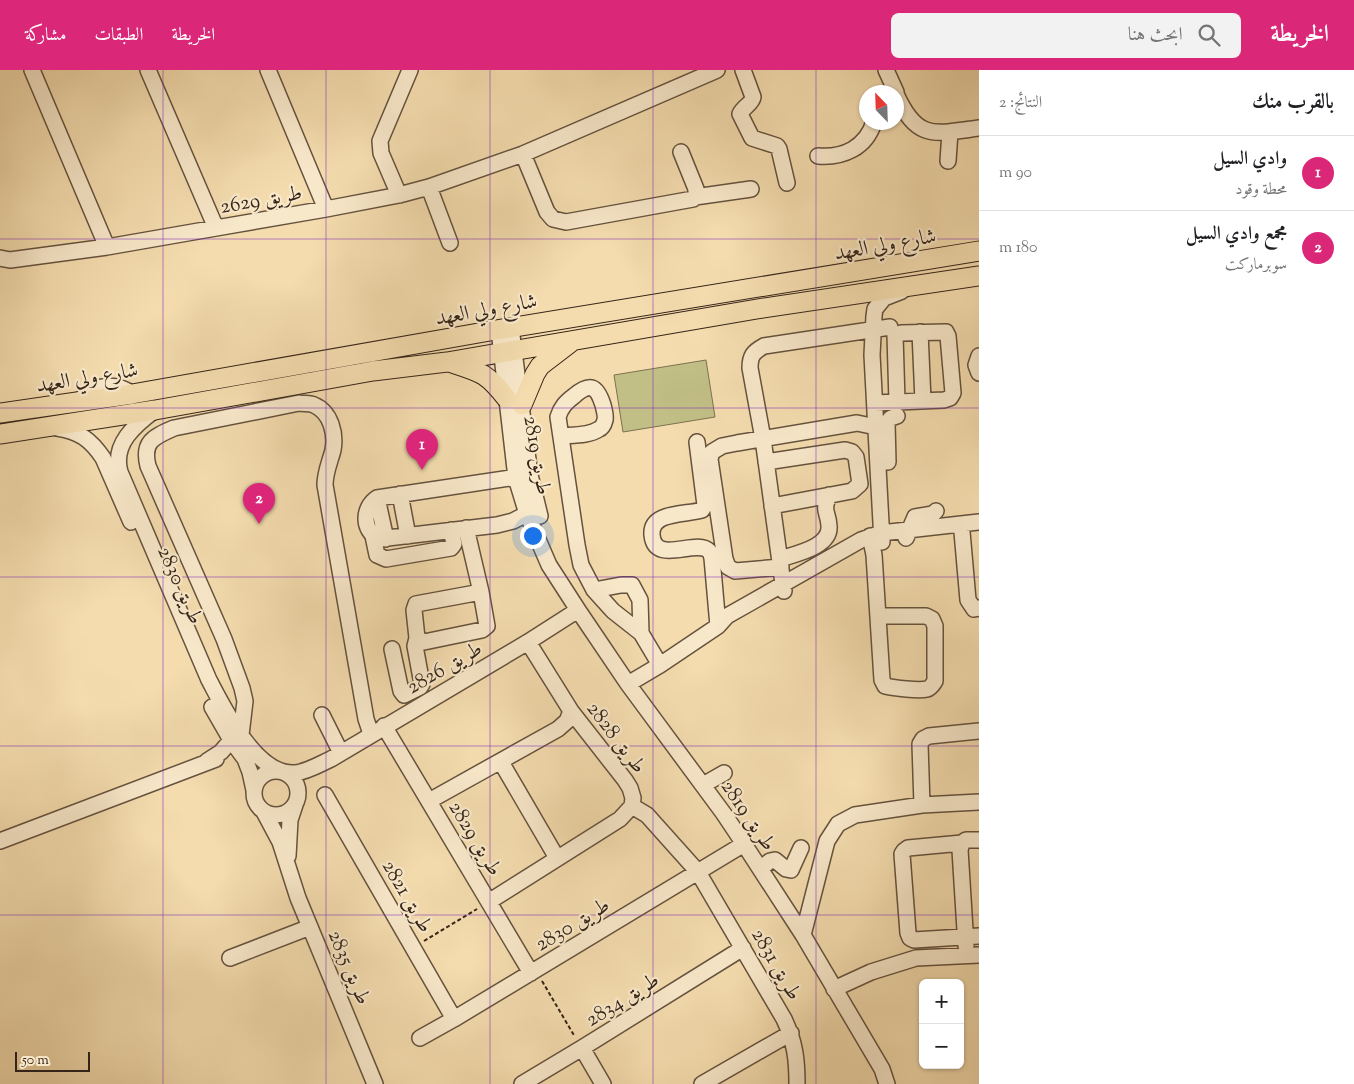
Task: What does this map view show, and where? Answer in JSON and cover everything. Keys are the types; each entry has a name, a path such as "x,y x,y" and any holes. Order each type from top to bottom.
{"main road":[{"name":"شارع ولي العهد","path":"0,413 508,339 651,306 979,252"},
{"name":"شارع ولي العهد","path":"0,434 155,410 364,373 447,362 508,339 572,341 757,309 979,276"},
{"path":"447,362 480,372 490,378 514,402 540,366 572,341"}],"street":[{"path":"32,70 107,247"},
{"path":"148,70 216,228"},
{"path":"268,70 326,209"},
{"path":"399,195 381,152 380,141 410,70"},
{"name":"طريق 2629","path":"0,258 10,260 107,247 399,195 429,187 523,154 689,75 717,70"},
{"path":"743,70 753,96 752,100 742,109 741,118 752,138 777,146 787,183"},
{"path":"886,70 892,85"},
{"path":"904,110 917,127 926,131 950,132 979,128"},
{"path":"818,156 832,157 843,155 858,146 872,130"},
{"path":"948,161 950,132"},
{"path":"681,152 696,190 695,197"},
{"path":"523,154 547,212 557,221 566,222 690,200 695,197 751,189"},
{"path":"429,187 450,243"},
{"path":"888,537 876,427 872,356 875,309 884,298 915,286"},
{"path":"784,588 750,359 754,351 764,346 890,327"},
{"path":"875,403 897,409 923,401 950,398 953,393 948,336 946,332 920,332 896,335 897,409 887,423 888,537 878,616 882,680 885,686 927,689 933,686 935,681 935,626 932,619 926,616 878,616"},
{"path":"920,332 923,401"},
{"name":"طريق 2819","path":"508,339 523,477 549,565 628,684 744,844 802,935 882,1069 888,1084"},
{"path":"979,356 976,365 979,373"},
{"path":"208,761 221,752 236,737 245,701 224,640 148,466 145,452 148,444 158,435 174,428 299,403 313,404 323,411 330,420 333,443 326,468 325,485 366,720 371,734"},
{"name":"طريق 2830","path":"155,410 129,432 120,445 118,463 209,680 236,737 250,772 254,790"},
{"path":"829,495 824,508 829,526 828,534 824,540 815,547 780,563 735,570 728,567 725,560 711,468 710,459 712,452 722,446 857,423 876,427"},
{"name":"طريق 2830","path":"44,426 79,433 90,441 103,458 210,704 236,737 263,761 282,772"},
{"path":"561,436 577,545 584,572 594,590 613,611 641,632 660,665"},
{"path":"697,442 705,505 702,510 693,513 664,516 653,527 652,535 654,542 660,548 667,551 701,547 709,550 712,558 718,626"},
{"path":"766,462 845,450 852,452 856,457 860,484 852,491 772,506"},
{"path":"523,477 377,498 372,502 366,514 369,531 380,537 408,536 506,523 533,511"},
{"path":"400,494 408,536"},
{"path":"628,684 718,626 727,616 888,537 915,517 931,515 936,511"},
{"path":"888,537 979,522"},
{"path":"380,537 377,555 386,559 451,548 459,529"},
{"path":"417,638 424,642 485,628 487,622 481,592 459,529"},
{"path":"888,537 979,530"},
{"path":"962,532 968,600 974,609 979,608"},
{"path":"594,590 632,585 640,600 641,632"},
{"path":"392,649 401,691 404,694 420,687 422,684 415,646 417,638 414,610 416,604 481,592"},
{"name":"طريق 2826","path":"282,772 295,773 310,769 336,756 528,642 578,610"},
{"name":"طريق 2828","path":"490,902 620,819 632,806 634,798 625,780 571,711 528,642"},
{"path":"429,801 558,729 567,721 571,711"},
{"path":"322,715 336,756"},
{"name":"طريق 2829","path":"384,726 533,972"},
{"path":"922,805 920,744 923,738 979,731"},
{"path":"0,841 208,761 229,756 244,760"},
{"name":"طريق 2826","path":"297,799 303,788 336,756"},
{"path":"501,762 557,858"},
{"path":"270,772 282,772 293,779 296,784 297,799 288,812 276,816 264,812 256,802 254,790 256,784 264,775 270,772"},
{"path":"703,785 724,773"},
{"name":"طريق 2821","path":"325,795 454,1019"},
{"name":"طريق 2835","path":"287,865 290,820 297,799"},
{"path":"802,935 827,841 833,829 843,820 855,815 922,805 979,802"},
{"name":"طريق 2831","path":"632,806 647,815 698,872 791,1033 797,1054 797,1084"},
{"name":"طريق 2835","path":"264,812 280,842 298,898 375,1084"},
{"path":"972,936 914,940 910,938 908,933 902,854 908,848 979,840"},
{"path":"834,989 871,972 916,958 973,956 960,850 962,843"},
{"name":"طريق 2830","path":"420,1038 744,844"},
{"path":"760,869 775,860 786,870 791,870 794,868 801,848"},
{"path":"230,958 310,926"},
{"name":"طريق 2834","path":"522,1084 743,948"},
{"path":"702,1084 791,1033"},
{"path":"582,1048 603,1084"}],"path":[{"path":"413,948 490,902"},
{"path":"533,972 582,1048"}],"shaded area":[{"path":"706,360 715,417 623,432 614,375"}],"place":[{"name":"وادي السيل","path":"422,470"},
{"name":"مجمع وادي السيل","path":"259,524"}]}
